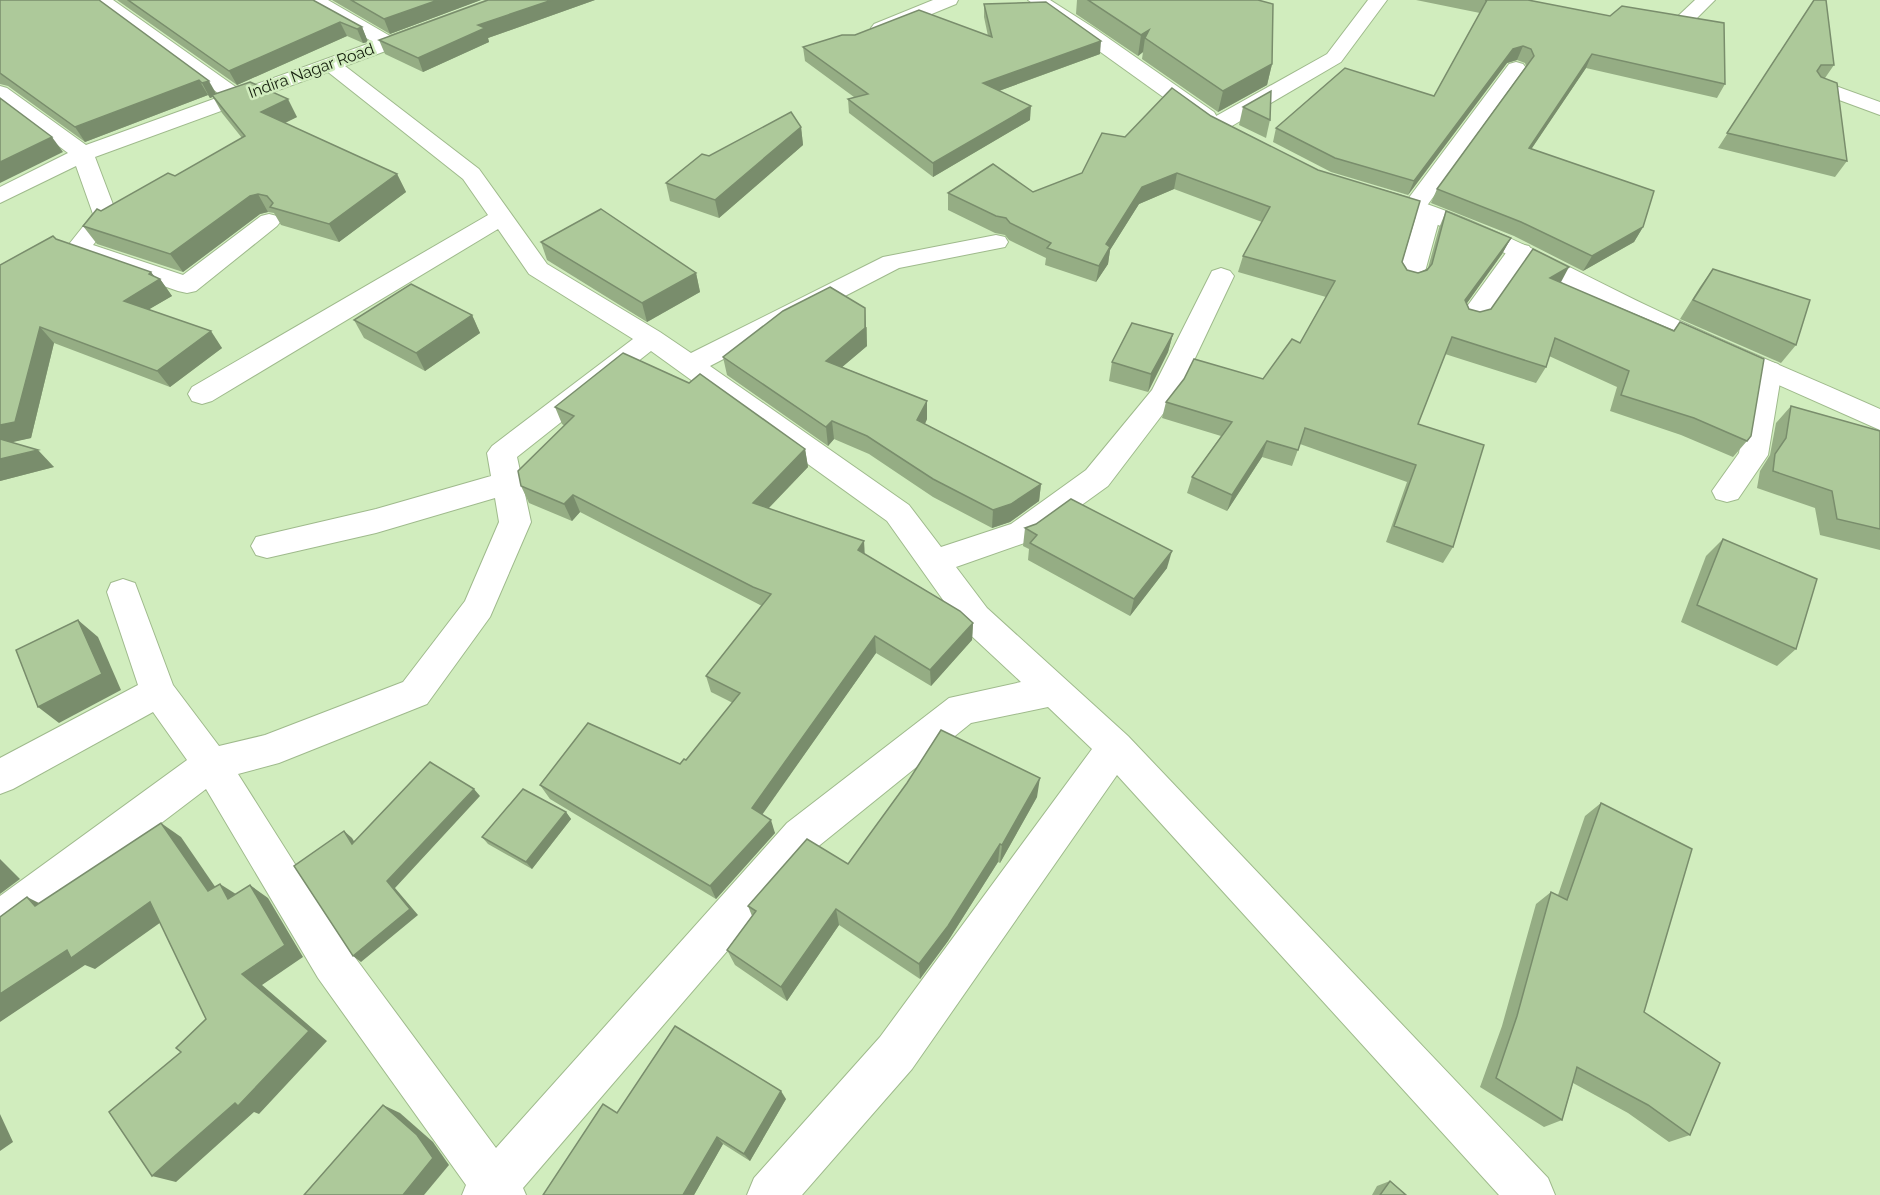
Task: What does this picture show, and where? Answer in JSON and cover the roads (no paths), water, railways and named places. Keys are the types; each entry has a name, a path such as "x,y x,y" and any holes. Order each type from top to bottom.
{"street":[{"path":"101,0 238,98"},
{"path":"314,0 387,42"},
{"name":"Indira Nagar Road","path":"0,196 83,154 506,0"},
{"path":"868,34 949,0"},
{"path":"1037,0 1087,32 1227,130 1334,58 1378,0"},
{"path":"1687,17 1706,0"},
{"path":"329,63 471,174 538,269 651,338 898,513 975,618 1115,747 1531,1195"},
{"path":"1410,279 1421,210 1516,68"},
{"path":"1819,86 1880,109"},
{"path":"0,92 83,154 105,215 78,248 187,285 269,221"},
{"path":"1357,189 1421,210 1520,251 1657,321 1880,420"},
{"path":"202,394 501,217"},
{"path":"690,365 892,262 996,242"},
{"path":"1472,318 1520,251"},
{"path":"933,562 1022,532 1097,478 1164,394 1221,276"},
{"path":"0,921 211,764 266,752 415,693 478,608 515,522 502,453 651,338"},
{"path":"1727,491 1753,455 1768,370"},
{"path":"267,546 376,521 507,483"},
{"path":"123,592 158,692 211,764 333,963 494,1192 801,836 962,709 1054,691"},
{"path":"0,777 158,692"},
{"path":"771,1195 896,1053 1115,747"}]}
